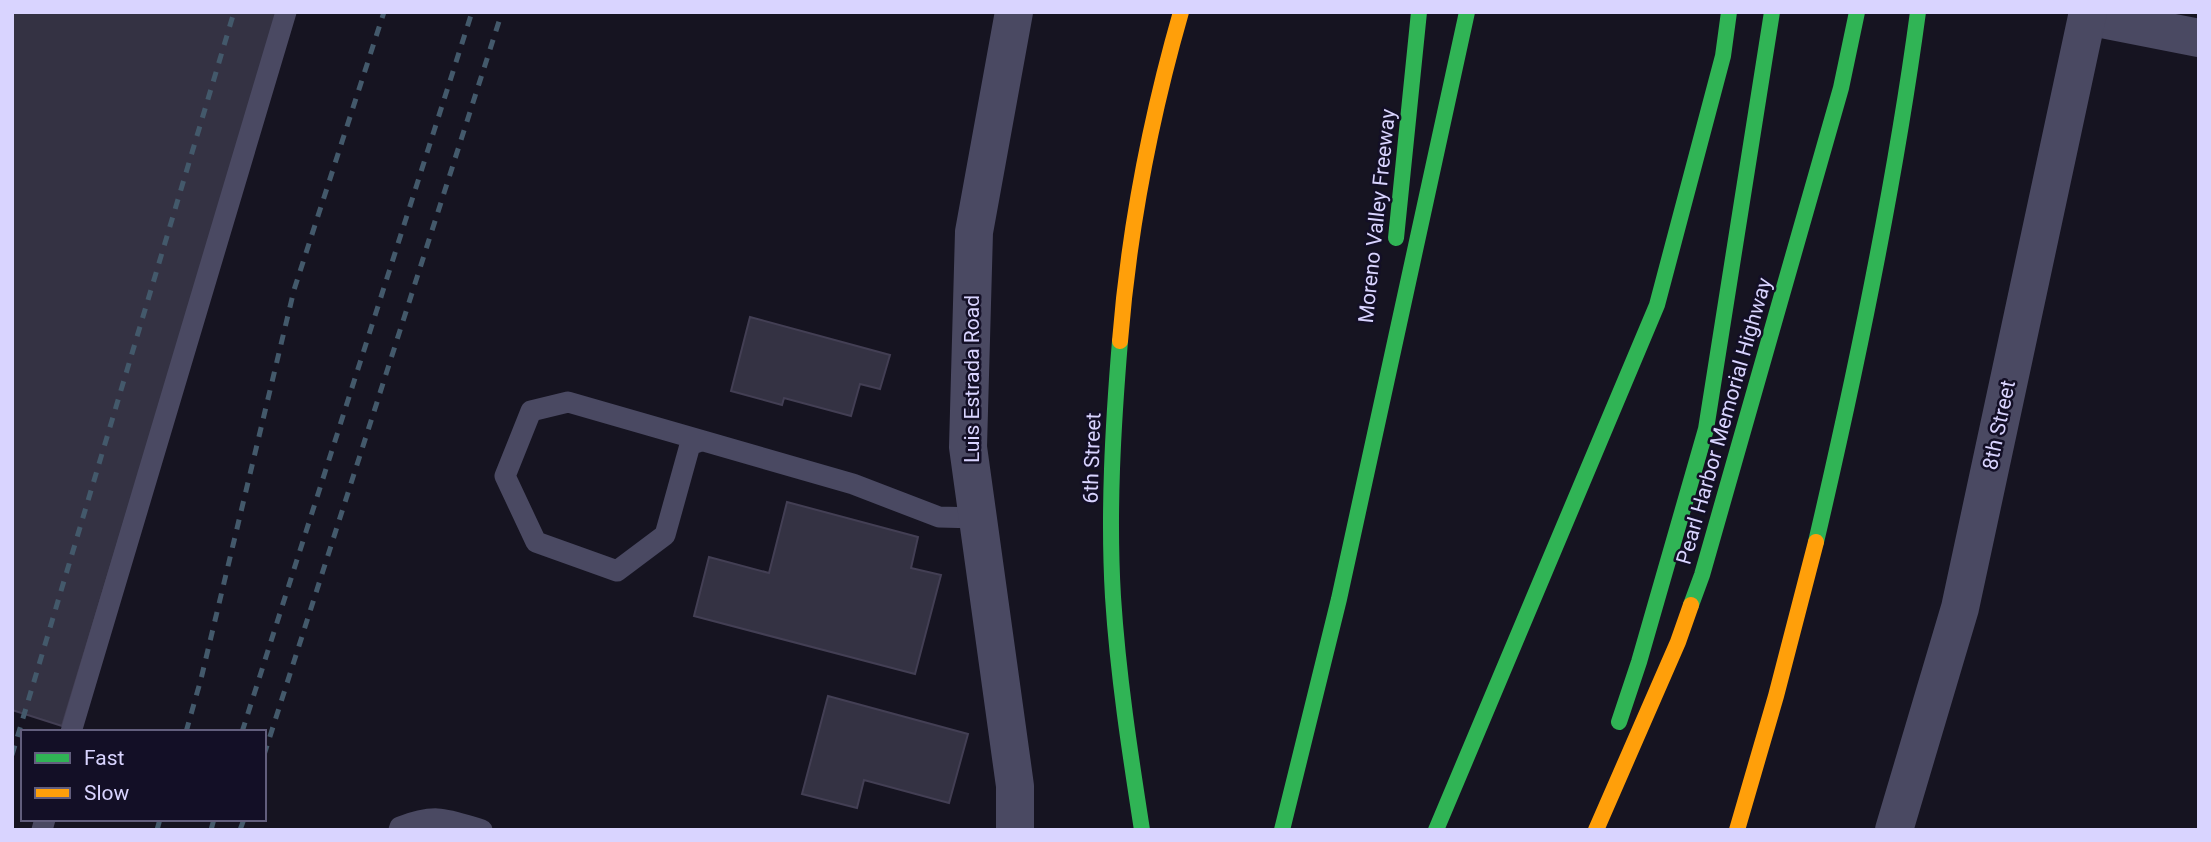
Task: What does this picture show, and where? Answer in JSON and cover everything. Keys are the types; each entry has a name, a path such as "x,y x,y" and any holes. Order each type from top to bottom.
{"highway":[{"path":"1159,89 1170,12"},
{"path":"1159,89 1181,12"},
{"name":"Moreno Valley Freeway","path":"1394,260 1419,12"},
{"path":"1282,830 1377,424 1467,12"},
{"path":"1436,830 1657,305 1723,56 1729,12"},
{"path":"1615,735 1639,662 1706,429 1772,12"},
{"name":"Pearl Harbor Memorial Highway","path":"1597,830 1673,654 1702,575 1840,88 1857,12"},
{"path":"1737,830 1765,738 1814,555 1853,376 1906,103 1918,12"},
{"name":"6th Street","path":"1142,830 1129,752 1116,632 1111,556 1110,474 1126,281 1140,181 1159,89"},
{"name":"Moreno Valley Freeway","path":"1377,424 1391,287"},
{"path":"1581,830 1594,795"}],"street":[{"name":"Luis Estrada Road","path":"1014,12 974,232 968,447 1015,786 1015,830"},
{"path":"2088,14 2199,38"},
{"name":"8th Street","path":"1894,830 1960,608 2088,14"}],"lane":[{"path":"72,730 286,12"},
{"path":"701,441 690,446 665,535 617,570 536,542 505,475 531,411 568,402 853,484 939,517 978,518"},
{"path":"399,830 421,819 437,817 482,830"}],"building":[{"path":"12,12 280,12 62,726 12,710"},
{"path":"750,317 890,355 880,389 860,384 851,416 784,398 782,405 731,391"},
{"path":"787,502 918,537 911,568 941,575 915,674 694,616 709,557 769,573"},
{"path":"828,696 968,734 949,803 864,780 857,808 802,794"}],"railway":[{"path":"12,755 234,12"},
{"path":"187,730 294,290 384,12"},
{"path":"243,730 472,12"},
{"path":"266,749 502,12"},
{"path":"157,830 159,821"},
{"path":"211,830 213,821"},
{"path":"240,830 243,821"}],"traffic: fast":[{"path":"1396,238 1419,12"},
{"path":"1282,830 1339,599 1467,12"},
{"path":"1436,830 1657,305 1723,56 1729,12"},
{"path":"1619,722 1706,429 1772,12"},
{"path":"1691,605 1702,575 1841,88 1857,12"},
{"path":"1816,542 1873,278 1898,145 1918,12"},
{"path":"1120,341 1112,469 1113,597 1121,685 1142,830"}],"traffic: slow":[{"path":"1120,341 1142,175 1181,12"},
{"path":"1737,830 1776,696 1816,542"},
{"path":"1596,830 1678,642 1691,605"}]}
